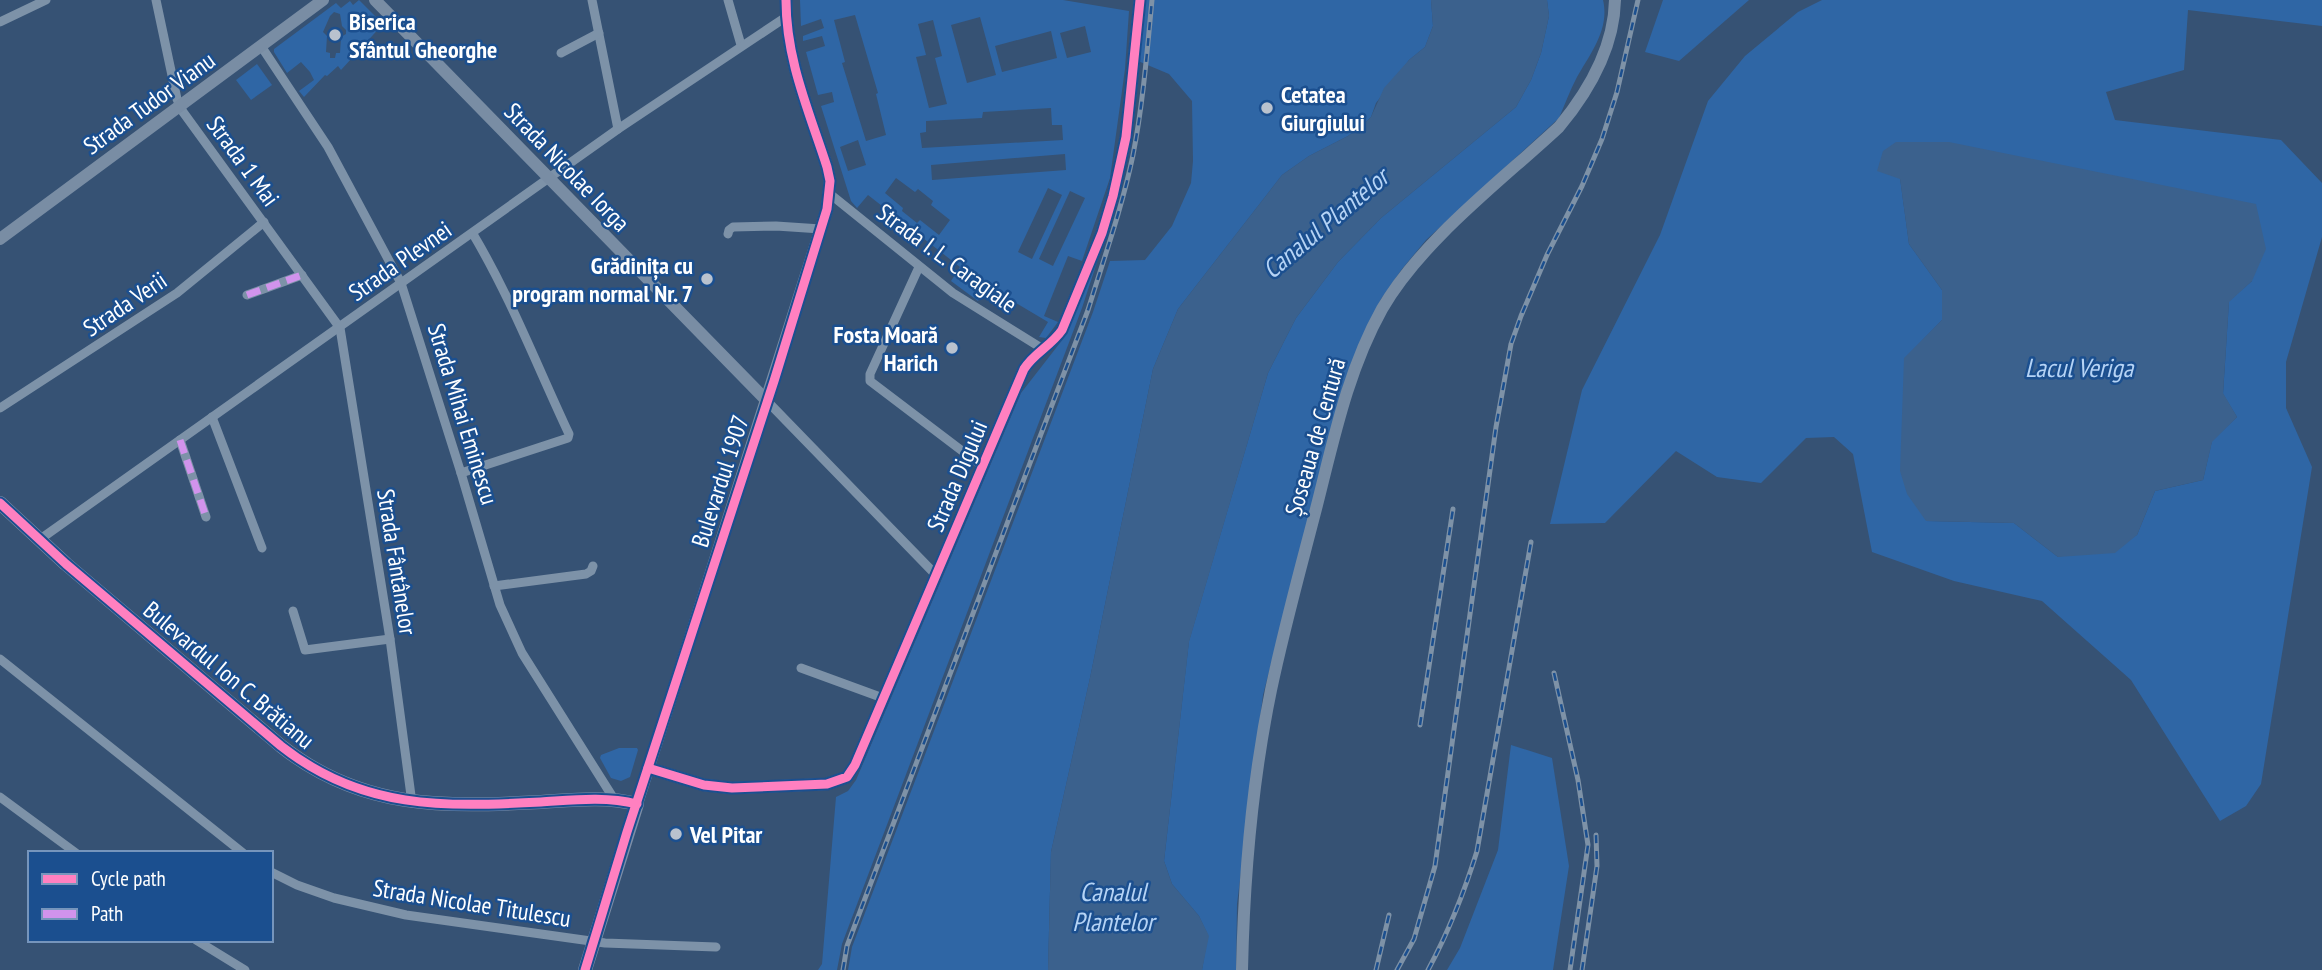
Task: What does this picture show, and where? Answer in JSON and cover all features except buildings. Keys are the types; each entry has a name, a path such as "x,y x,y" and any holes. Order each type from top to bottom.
{"main road":[{"name":"Bulevardul Ion C. Brătianu","path":"0,503 39,540 292,755 314,769 350,785 412,803 481,805 614,799 636,804"},
{"name":"Bulevardul 1907","path":"585,970 636,804"}],"street":[{"path":"0,22 46,0"},
{"name":"Strada 1 Mai","path":"156,0 180,106 340,328"},
{"name":"Strada Tudor Vianu","path":"0,239 323,0"},
{"name":"Strada Nicolae Iorga","path":"375,0 935,574"},
{"path":"592,0 618,129"},
{"path":"728,0 741,45"},
{"name":"Bulevardul 1907","path":"636,804 767,401 830,194 827,167 796,79 786,17 786,0"},
{"name":"Strada Digului","path":"649,768 704,785 732,788 827,785 847,777 855,765 1024,369 1062,330 1102,233 1126,138 1140,0"},
{"name":"Șoseaua de Centură","path":"1242,970 1249,842 1270,693 1345,394 1359,357 1383,308 1410,269 1559,127 1569,114 1590,82 1607,44 1612,30 1615,0"},
{"name":"Strada Plevnei","path":"39,540 618,129 786,17"},
{"path":"561,52 599,33"},
{"name":"Strada Mihai Eminescu","path":"261,47 328,147 401,283 500,605 522,653 614,799"},
{"name":"Strada I. L. Caragiale","path":"830,194 919,267 974,307 1043,349"},
{"name":"Strada Verii","path":"0,408 169,299 264,222"},
{"path":"728,234 733,227 821,229"},
{"path":"461,472 568,438 569,434 515,311 473,234"},
{"path":"919,267 869,378 982,466"},
{"path":"247,295 302,275"},
{"name":"Strada Fântânelor","path":"340,328 390,639 412,803"},
{"path":"212,417 262,548"},
{"path":"180,440 206,517"},
{"path":"494,586 586,574 593,566"},
{"path":"293,611 305,650 390,639"},
{"path":"0,659 240,851"},
{"path":"801,668 883,698"},
{"path":"0,797 73,851"},
{"name":"Strada Nicolae Titulescu","path":"273,873 309,890 369,908 476,926 594,942 716,947"},
{"path":"199,942 245,970"}],"shaded area":[{"path":"359,0 383,24 341,70 338,66 325,75 304,97 299,91 314,80 310,72 301,62 287,73 274,49 336,3 341,8 350,1 353,5","holes":["334,12 340,14 346,34 341,37 340,53 336,53 335,58 330,58 330,53 326,52 327,36 323,32 330,16"]},
{"path":"800,0 1063,0 1129,11 1125,69 1110,178 1082,261 1068,256 1044,316 1058,322 1046,338 1039,337 1048,322 987,286 978,301 951,281 960,267 868,195 857,208 851,201 821,106 834,102 832,92 818,95 806,52 825,46 822,36 803,41 803,36 824,28 821,19 801,26","holes":["855,15 878,93 876,94 886,135 866,141 842,63 845,62 834,20","980,17 996,75 967,83 951,25","933,20 942,56 935,58 947,104 929,108 916,57 926,55 918,24","1085,26 1091,52 1067,58 1060,33","1051,31 1057,58 1002,72 995,46","1051,108 1052,125 1062,125 1063,140 922,148 920,133 926,132 926,121 982,118 983,112","858,140 866,165 848,171 840,147","1065,154 1066,170 932,180 931,165","896,178 915,192 918,189 933,201 931,205 950,220 939,235 920,220 917,223 902,211 903,208 885,193","1048,188 1062,195 1032,259 1018,252","1070,191 1085,198 1053,266 1039,259"]},
{"path":"1145,0 1431,0 1433,26 1425,47 1409,60 1376,103 1371,117 1365,123 1282,175 1178,309 1153,369 1090,678 1051,852 1048,970 848,970 852,947 1110,261 1145,260 1172,226 1191,183 1192,101 1169,74 1138,61"},
{"path":"1547,0 1603,0 1604,21 1598,41 1574,82 1559,118 1426,240 1402,269 1381,299 1343,386 1263,695 1237,904 1236,970 1202,970 1208,935 1199,916 1172,884 1164,861 1189,641 1268,373 1296,318 1338,262 1381,218 1516,107 1531,80 1541,53 1549,16"},
{"path":"1663,0 1749,0 1679,61 1645,52"},
{"path":"1822,0 2322,0 2322,26 2188,10 2184,70 2106,92 2115,120 2281,140 2322,183 2322,237 2286,362 2286,408 2312,467 2261,784 2246,806 2220,821 2131,680 2042,601 1954,581 1872,552 1853,454 1834,437 1806,438 1761,483 1717,477 1676,451 1605,523 1550,524 1582,390 1660,235 1708,101 1745,56 1798,12","holes":["1900,178 2252,281 2229,301 2223,394 2237,417 2212,441 2203,480 2155,491 2137,535 2058,557 2014,523 1927,521 1904,359 1942,320 1942,290 1909,244"]},
{"path":"257,64 272,85 251,100 236,80"},
{"path":"1095,259 1098,259 1082,308 842,944 837,970 818,970 822,964 836,797 848,791 856,780 1021,393 1063,339"},
{"path":"1511,745 1552,758 1569,866 1553,970 1447,970 1460,948 1498,850"},
{"path":"619,748 638,750 630,777 621,781 611,778 600,758 601,755"}],"water":[{"name":"Canalul Plantelor","path":"1431,0 1547,0 1549,16 1541,53 1531,80 1516,107 1381,218 1338,262 1296,318 1268,373 1189,642 1164,861 1172,884 1199,916 1209,936 1202,970 1048,970 1051,852 1090,678 1153,369 1178,309 1282,175 1365,123 1371,117 1384,88 1409,60 1425,47 1433,26"},
{"name":"Lacul Veriga","path":"1896,142 1949,142 2256,204 2266,249 2252,281 2229,302 2223,393 2237,417 2212,442 2203,480 2155,491 2137,535 2115,553 2058,557 2014,523 1926,521 1907,494 1900,471 1904,358 1942,320 1942,290 1909,244 1900,179 1877,171 1883,151"}],"railway":[{"path":"843,970 847,946 1088,310 1129,175 1142,97 1152,0"},
{"path":"1397,970 1414,939 1435,866 1496,427 1511,344 1547,255 1602,139 1617,92 1638,0"},
{"path":"1420,725 1453,509"},
{"path":"1428,970 1456,912 1477,851 1531,542"},
{"path":"1554,673 1578,780 1588,845 1570,970"},
{"path":"1582,970 1597,866 1596,835"},
{"path":"1376,970 1389,915"}],"marked path":[{"path":"247,295 302,275"},
{"path":"180,440 206,517"}],"cycle path":[{"path":"585,970 827,209 830,181 794,64 786,0"},
{"path":"648,768 704,785 732,788 827,784 847,777 855,765 1024,369 1062,330 1102,233 1126,137 1140,0"},
{"path":"0,503 66,564 281,746 311,767 342,782 373,793 437,803 505,804 589,799 637,804"}],"place":[{"name":"Biserica Sfântul Gheorghe","path":"335,35"},
{"name":"Cetatea Giurgiului","path":"1267,108"},
{"name":"Grădinița cu program normal Nr. 7","path":"707,279"},
{"name":"Fosta Moară Harich","path":"952,348"},
{"name":"Vel Pitar","path":"676,834"}]}
